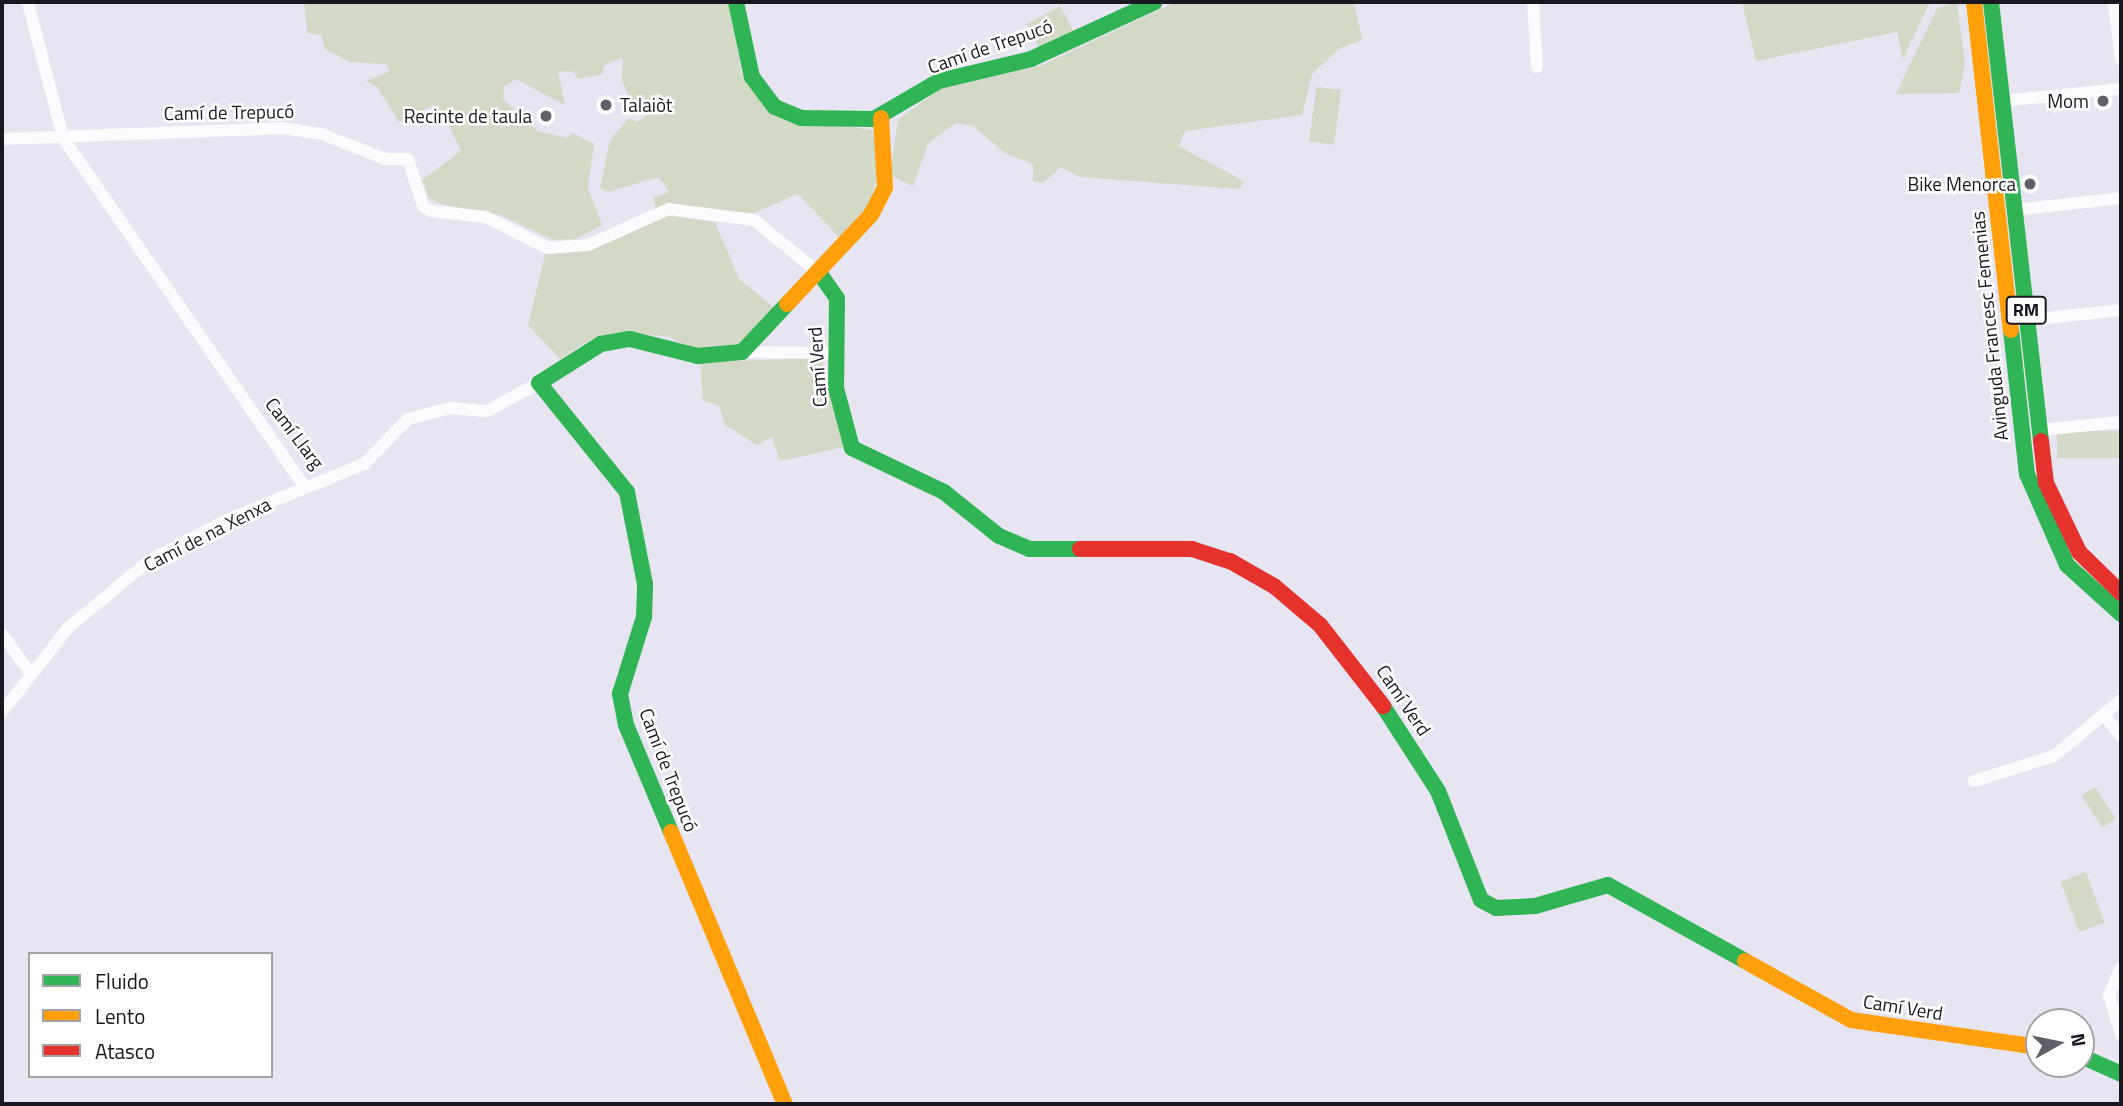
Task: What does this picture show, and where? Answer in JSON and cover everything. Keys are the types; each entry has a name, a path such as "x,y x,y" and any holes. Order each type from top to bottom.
{"street":[{"name":"Camí Llarg","path":"28,2 63,138 305,487 364,464 408,419 450,408 487,411 539,383 601,344 652,340 698,356 742,352"},
{"path":"736,2 752,78 775,107 801,118 881,118 885,187 871,215 820,274 742,352"},
{"name":"Camí de Trepucó","path":"881,118 939,81 1031,58 1155,2"},
{"path":"1533,2 1537,67"},
{"name":"Avinguda Francesc Femenias","path":"1974,2 2027,474 2067,565 2121,614"},
{"name":"Avinguda Francesc Femenias","path":"1991,2 2046,483 2064,528 2095,571 2121,593"},
{"path":"2114,2 2121,60"},
{"path":"2002,101 2121,89"},
{"name":"Camí de Trepucó","path":"63,138 282,128 322,134 384,159 408,159 423,205 431,211 486,217 548,248 588,245 669,209 754,220 820,274"},
{"path":"2,139 63,138"},
{"path":"2014,210 2121,198"},
{"name":"Camí Verd","path":"820,274 837,298 833,353 852,448 944,492 999,536 1060,553 1192,549 1230,561 1274,586 1320,625 1371,688 1437,791 1480,900 1496,908 1535,906 1608,885 1851,1020 2025,1045"},
{"path":"2028,320 2121,310"},
{"path":"742,352 833,353"},
{"name":"Camí de Trepucó","path":"539,383 627,492 645,584 644,617 620,694 626,725 785,1104"},
{"path":"2039,430 2121,422"},
{"name":"Camí de na Xenxa","path":"2,712 29,671 97,601 150,560 305,487"},
{"path":"2,634 29,671"},
{"path":"1974,781 2054,756 2121,700"},
{"path":"2105,716 2121,736"},
{"path":"2121,968 2109,995 2121,1034"},
{"path":"2095,1062 2121,1074"}],"green space":[{"path":"304,2 728,2 742,73 771,115 873,130 878,174 869,205 841,239 798,194 754,213 656,208 653,198 669,192 659,177 608,192 600,188 610,140 629,118 637,122 649,114 633,106 622,81 623,57 603,66 603,74 578,79 574,72 558,71 565,105 516,79 504,87 503,99 537,131 567,138 572,133 594,144 588,188 602,225 576,239 553,240 500,215 441,204 429,198 422,180 461,151 448,123 434,105 399,122 378,88 366,81 390,71 386,64 349,62 325,49 321,35 307,33"},
{"path":"1176,2 1354,2 1362,40 1339,49 1312,74 1302,115 1185,131 1179,146 1245,182 1239,189 1080,177 1061,167 1043,183 1033,181 1033,164 1005,153 973,126 955,123 928,144 913,186 890,175 898,120 940,89 1040,66"},
{"path":"1742,2 1930,2 1903,59 1897,32 1756,61"},
{"path":"1957,2 1965,64 1959,93 1896,94 1937,8"},
{"path":"1060,6 1075,34 1041,52 1026,24"},
{"path":"1316,87 1341,90 1334,145 1309,142"},
{"path":"661,215 715,222 739,279 776,309 739,347 696,350 669,337 636,333 590,340 560,359 528,325 546,251 574,251"},
{"path":"822,358 844,447 780,461 772,437 757,445 725,425 719,406 703,400 700,362"},
{"path":"2057,431 2121,431 2121,458 2057,458"},
{"path":"2095,787 2116,819 2102,828 2082,796"},
{"path":"2086,872 2104,923 2079,932 2061,881"}],"traffic: fast":[{"path":"736,2 752,77 775,107 801,118 874,119 939,81 1031,59 1155,2"},
{"path":"1991,2 2041,441"},
{"path":"820,274 837,298 836,388 852,448 944,492 999,536 1029,549 1080,549"},
{"path":"671,832 626,725 620,694 644,617 645,584 627,492 539,383 601,344 630,339 698,356 742,352 787,304"},
{"path":"2011,330 2027,474 2067,565 2121,614"},
{"path":"1383,706 1438,791 1481,900 1496,908 1535,906 1608,885 1745,961"},
{"path":"2095,1062 2121,1074"}],"traffic: slow":[{"path":"1974,2 2011,330"},
{"path":"787,304 871,215 885,187 881,118"},
{"path":"671,832 785,1104"},
{"path":"1745,961 1851,1020 2025,1045"}],"traffic: jam":[{"path":"2041,441 2046,483 2079,552 2121,593"},
{"path":"1080,549 1192,549 1230,561 1274,586 1320,625 1383,706"}],"place":[{"name":"Mom","path":"2103,101"},
{"name":"Talaiòt","path":"606,105"},
{"name":"Recinte de taula","path":"546,116"},
{"name":"Bike Menorca","path":"2030,184"}]}
